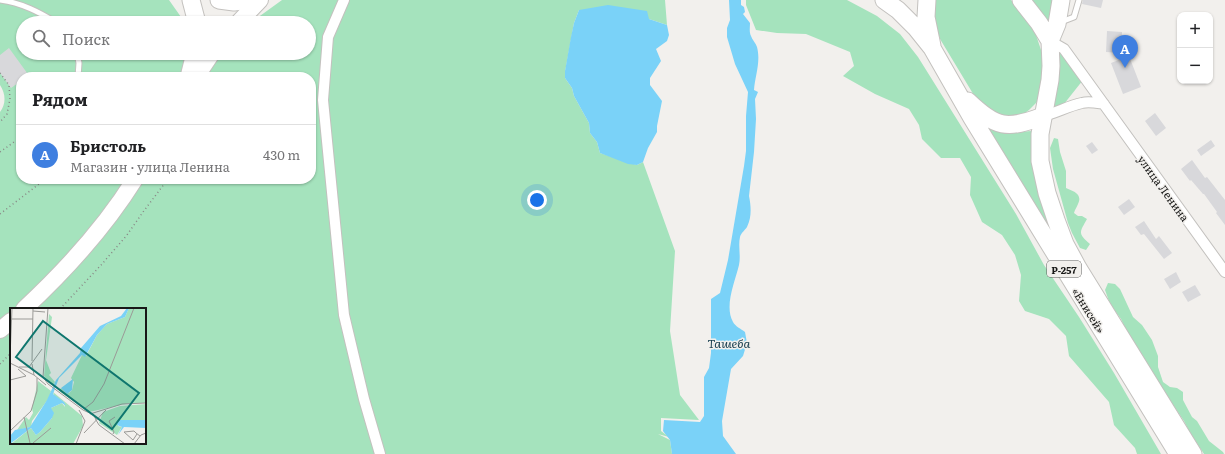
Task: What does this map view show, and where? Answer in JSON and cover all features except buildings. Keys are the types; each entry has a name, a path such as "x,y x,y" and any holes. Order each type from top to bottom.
{"highway":[{"path":"191,0 195,16"},
{"path":"219,0 234,2 249,0"},
{"name":"«Енисей»","path":"884,0 898,10 916,28 932,48 972,118 1178,454"},
{"name":"«Енисей»","path":"927,0 926,17 932,48"},
{"path":"1021,0 1050,41"},
{"path":"1050,41 1057,24 1060,0"},
{"name":"«Енисей»","path":"1050,41 1050,80 1040,134 1040,161 1046,193 1066,244 1078,268 1193,454"},
{"path":"190,72 194,60"},
{"name":"«Енисей»","path":"952,83 974,107 985,116 1003,125 1017,124 1043,116"}],"main road":[{"path":"245,16 260,0"},
{"path":"199,72 207,60"},
{"path":"25,308 68,266 116,206 131,184"},
{"path":"0,330 10,323"}],"street":[{"path":"344,0 328,37 323,100 344,315 364,399 380,454"},
{"name":"улица Ленина","path":"1050,41 1064,49 1225,272"},
{"path":"1043,116 1083,102 1104,104"}],"lane":[{"path":"0,0 15,2 46,16"},
{"path":"1057,24 1074,17 1079,0"},
{"path":"78,60 78,72"}],"path":[{"path":"0,73 9,85 10,99 6,114 0,122"},
{"path":"0,152 16,141"},
{"path":"0,214 39,184"},
{"path":"61,308 127,235 164,184"},
{"path":"0,364 10,354"}],"green space":[{"path":"0,0 169,0 180,16 16,16 16,60 185,60 182,72 16,72 16,184 122,184 98,218 83,236 35,289 15,308 10,308 10,313 0,322 0,112 4,99 0,85"},
{"path":"282,0 665,0 667,25 649,19 579,10 574,23 565,78 572,88 574,96 589,123 590,133 597,142 600,153 637,165 643,162 675,251 670,331 680,395 699,420 661,418 661,431 669,437 658,434 670,440 672,454 0,454 0,339 10,331 10,444 146,444 146,308 35,308 70,274 113,224 140,184 316,184 316,72 207,72 215,60 316,60 316,16 260,16"},
{"path":"746,0 847,0 877,16 900,34 918,57 1016,214 1044,265 1114,373 1161,454 1137,454 1135,448 1114,425 1109,402 1069,356 1066,336 1049,319 1025,311 1019,301 1021,275 1015,255 1002,235 982,222 970,195 971,177 960,158 941,158 922,139 919,125 909,109 875,94 843,76 854,66 850,52 806,34 777,33 756,30 746,5"},
{"path":"933,0 1011,0 1029,21 1041,50 1043,67 1041,91 1037,102 1029,110 1021,116 1012,119 994,115 975,97 940,39 933,17"},
{"path":"1032,0 1053,0 1051,26"},
{"path":"1060,49 1083,80 1064,104 1052,110"},
{"path":"977,116 1003,131 1032,131 1077,281"},
{"path":"1054,138 1058,139 1060,152 1066,171 1066,188 1076,193 1079,198 1074,213 1087,219 1081,230 1081,235 1090,244 1086,250 1080,248 1068,223 1053,169 1050,148"},
{"path":"1108,283 1115,284 1120,289 1133,317 1142,325 1152,340 1158,356 1158,367 1163,382 1170,387 1177,388 1183,392 1183,400 1192,417 1197,421 1209,441 1224,454 1204,454 1184,421 1142,360 1121,319 1110,304 1105,290"}],"water":[{"name":"Ташеба","path":"729,0 741,0 741,5 744,7 745,12 743,14 750,23 750,34 756,44 758,53 754,90 758,92 755,99 756,119 754,152 749,196 751,208 749,223 740,237 740,262 730,301 731,316 734,323 745,332 747,343 743,356 731,369 722,421 723,436 736,454 672,454 670,440 663,431 664,420 700,422 704,416 704,377 709,368 711,353 711,299 720,293 728,260 746,151 748,92 735,64 727,37 727,28 730,20"},
{"path":"608,5 647,11 649,19 667,25 669,35 667,41 656,49 661,61 650,78 650,85 662,101 657,132 648,148 643,162 637,165 628,164 600,153 597,142 590,133 589,123 574,96 572,88 565,78 571,37 579,10"}],"place":[{"name":"Бристоль","path":"1125,68"}]}
